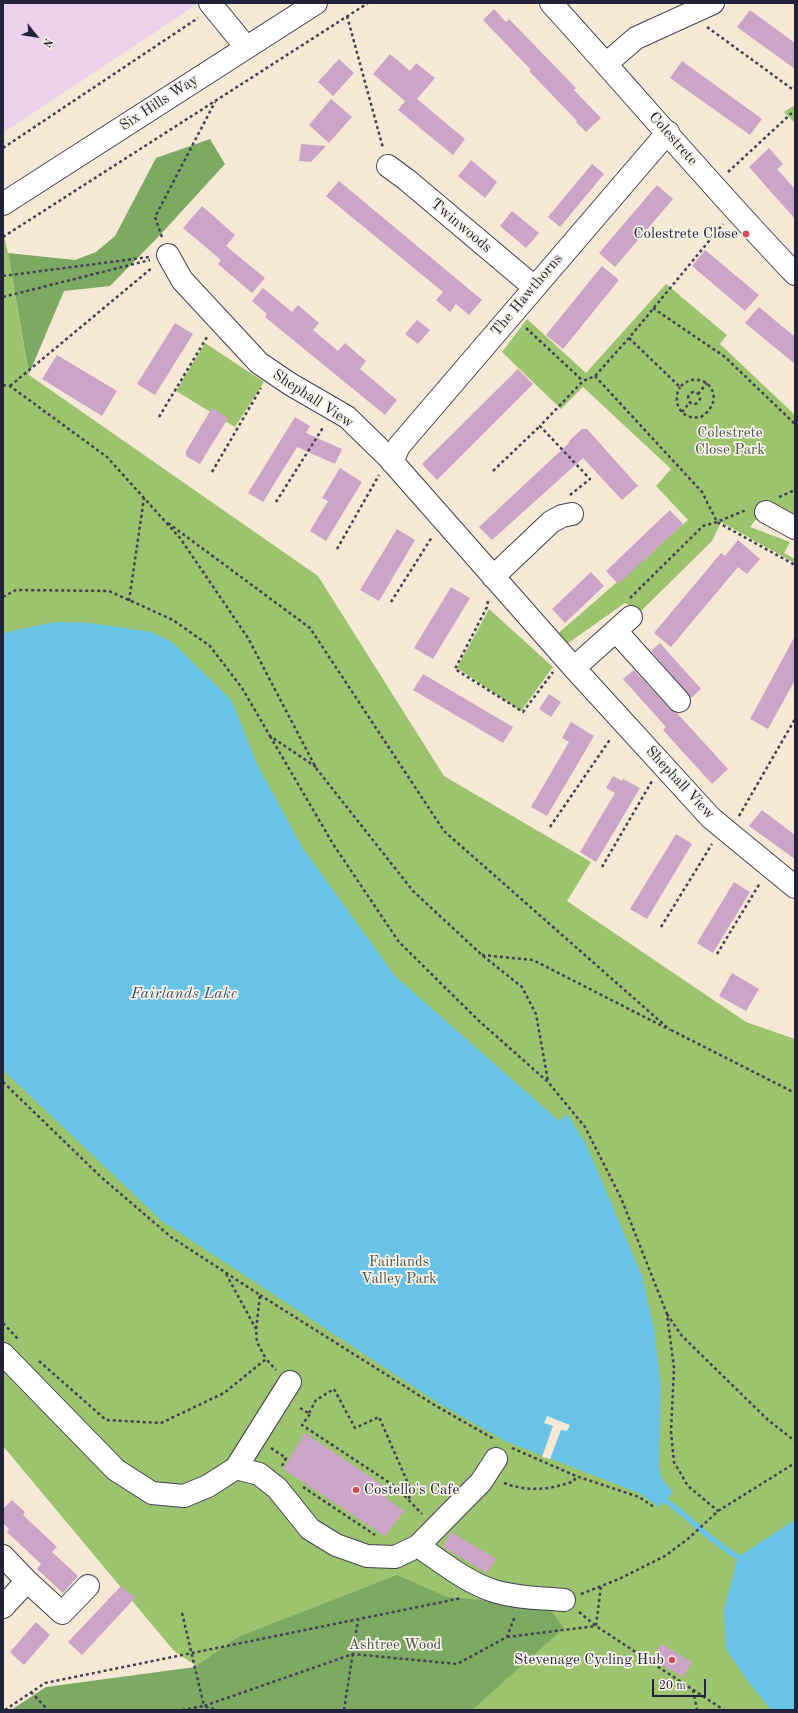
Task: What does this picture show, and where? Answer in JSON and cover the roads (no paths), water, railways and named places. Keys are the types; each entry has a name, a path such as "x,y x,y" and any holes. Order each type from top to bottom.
{"street":[{"name":"Colestrete","path":"550,3 668,132 734,210 795,274"},
{"path":"606,64 636,38 713,3"},
{"path":"211,5 246,47"},
{"name":"Six Hills Way","path":"3,204 310,5"},
{"name":"The Hawthorns","path":"390,460 399,446 668,132"},
{"name":"Twinwoods","path":"388,166 407,180 534,287"},
{"name":"Shephall View","path":"168,255 182,280 259,363 347,417 390,460 569,663 662,764 726,831 795,887"},
{"path":"493,577 551,522 562,516 568,506"},
{"path":"764,506 795,528"},
{"path":"569,663 624,624 679,701"},
{"path":"3,1354 116,1470 152,1493 184,1496 208,1486 236,1468 290,1382"},
{"path":"236,1468 259,1474 277,1488 310,1529 336,1545 367,1556 395,1557 418,1546 497,1456"},
{"path":"418,1546 478,1585 496,1592 564,1600"},
{"path":"3,1556 27,1581 62,1612 88,1586"},
{"path":"3,1607 27,1581"}],"water":[{"name":"Fairlands Lake","path":"55,622 91,623 151,632 172,642 232,701 257,764 302,847 395,976 559,1121 567,1114 586,1144 642,1276 654,1328 661,1387 659,1465 662,1479 673,1492 659,1507 639,1493 505,1441 440,1404 162,1221 3,1070 3,633"},
{"path":"795,1520 795,1710 771,1710 747,1680 726,1649 724,1609 738,1557"}],"waterway":[{"path":"666,1501 710,1537 738,1557"}],"place":[{"name":"Colestrete Close","path":"746,234"},
{"name":"Costello's Cafe","path":"356,1490"},
{"name":"Stevenage Cycling Hub","path":"672,1660"}],"park label":[{"name":"Colestrete Close Park","path":"730,442"},
{"name":"Fairlands Valley Park","path":"399,1270"},
{"name":"Ashtree Wood","path":"395,1645"}]}
